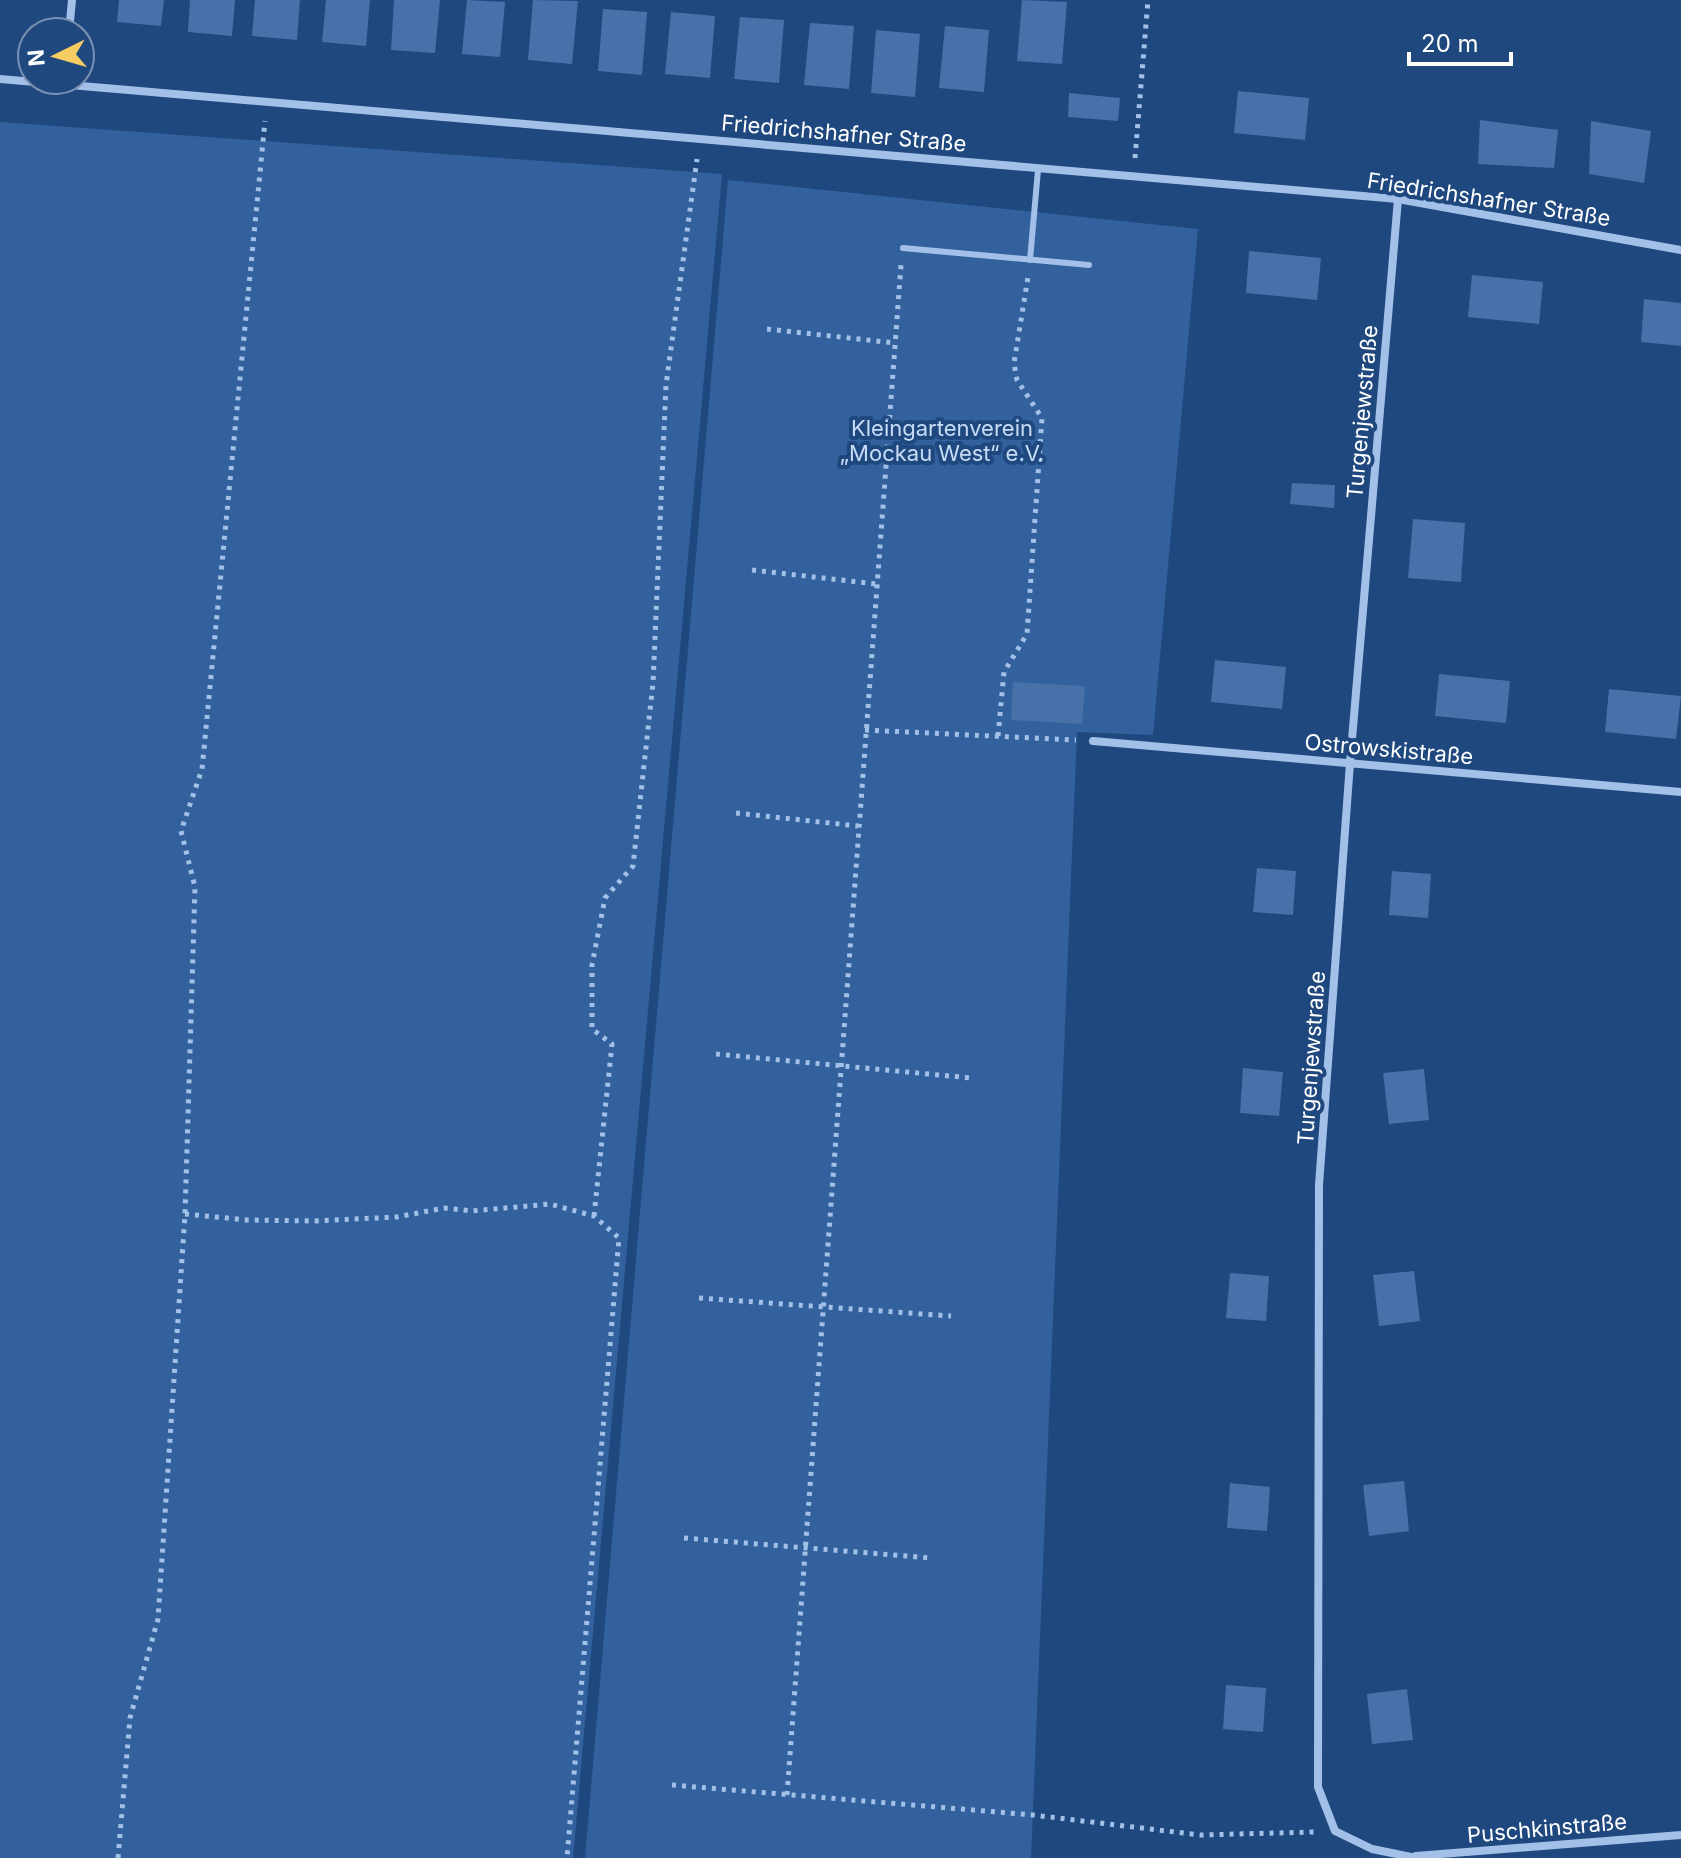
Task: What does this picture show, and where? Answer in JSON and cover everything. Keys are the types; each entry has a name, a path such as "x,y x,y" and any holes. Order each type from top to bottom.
{"street":[{"name":"Friedrichshafner Straße","path":"96,85 1038,170 1398,199 1681,250"},
{"name":"Turgenjewstraße","path":"1335,1831 1318,1787 1319,1185 1350,763 1398,199"},
{"name":"Ostrowskistraße","path":"1093,741 1681,792"},
{"path":"1335,1831 1372,1849 1416,1857"},
{"name":"Puschkinstraße","path":"1416,1857 1681,1835"}],"lane":[{"path":"1030,260 1038,170"},
{"path":"903,248 1089,265"}],"path":[{"path":"1133,176 1148,0"},
{"path":"118,1858 130,1718 158,1619 185,1214 195,887 181,831 202,769 267,100"},
{"path":"594,1216 612,1044 592,1029 592,965 605,898 633,866 653,683 666,385 700,138"},
{"path":"787,1795 903,248"},
{"path":"998,736 1004,672 1027,634 1041,433 1042,418 1017,380 1014,363 1030,260"},
{"path":"767,329 895,343"},
{"path":"752,570 876,584"},
{"path":"865,730 1093,741"},
{"path":"736,813 858,826"},
{"path":"716,1054 971,1078"},
{"path":"185,1214 247,1220 314,1221 397,1217 444,1208 472,1211 550,1204 594,1216 619,1238 567,1858"},
{"path":"699,1298 951,1316"},
{"path":"684,1538 931,1558"},
{"path":"672,1785 1033,1815 1200,1835 1335,1831"}],"green space":[{"path":"0,122 722,174 573,1858 0,1858"},
{"name":"Kleingartenverein „Mockau West“ e.V.","path":"728,180 1198,229 1153,735 1077,732 1031,1858 585,1858"}],"building":[{"path":"119,0 164,0 161,26 117,22"},
{"path":"190,0 235,0 232,36 188,32"},
{"path":"255,0 300,0 297,40 252,36"},
{"path":"326,0 370,0 366,46 322,42"},
{"path":"394,0 440,0 435,53 391,50"},
{"path":"467,0 505,2 500,57 462,54"},
{"path":"533,0 578,1 572,64 528,60"},
{"path":"1022,0 1067,2 1062,64 1017,61"},
{"path":"603,9 647,12 642,75 598,71"},
{"path":"671,12 715,16 710,78 665,74"},
{"path":"740,17 784,20 779,83 734,79"},
{"path":"810,23 854,26 849,89 804,85"},
{"path":"945,26 989,30 984,92 939,88"},
{"path":"876,30 920,34 915,97 871,93"},
{"path":"1238,91 1309,98 1305,140 1234,133"},
{"path":"1069,93 1120,98 1118,121 1068,117"},
{"path":"1480,120 1558,130 1554,168 1478,164"},
{"path":"1591,121 1651,131 1644,183 1589,174"},
{"path":"1249,251 1321,258 1317,300 1246,293"},
{"path":"1472,275 1543,282 1539,324 1468,317"},
{"path":"1644,299 1681,303 1681,346 1641,342"},
{"path":"1292,483 1335,485 1334,508 1290,504"},
{"path":"1413,519 1465,523 1461,582 1408,578"},
{"path":"1215,660 1286,667 1282,709 1211,702"},
{"path":"1439,674 1510,681 1506,723 1435,716"},
{"path":"1013,682 1085,686 1082,724 1011,720"},
{"path":"1609,689 1681,696 1676,739 1605,732"},
{"path":"1257,868 1296,871 1293,915 1253,912"},
{"path":"1392,871 1431,874 1428,918 1389,915"},
{"path":"1243,1068 1283,1072 1279,1116 1240,1113"},
{"path":"1424,1069 1429,1120 1389,1124 1383,1073"},
{"path":"1414,1271 1420,1321 1379,1326 1373,1275"},
{"path":"1230,1273 1269,1276 1266,1321 1226,1318"},
{"path":"1404,1481 1409,1531 1369,1536 1363,1485"},
{"path":"1230,1483 1270,1487 1267,1531 1227,1528"},
{"path":"1226,1685 1266,1688 1263,1732 1223,1729"},
{"path":"1407,1689 1413,1740 1372,1744 1367,1694"}]}
